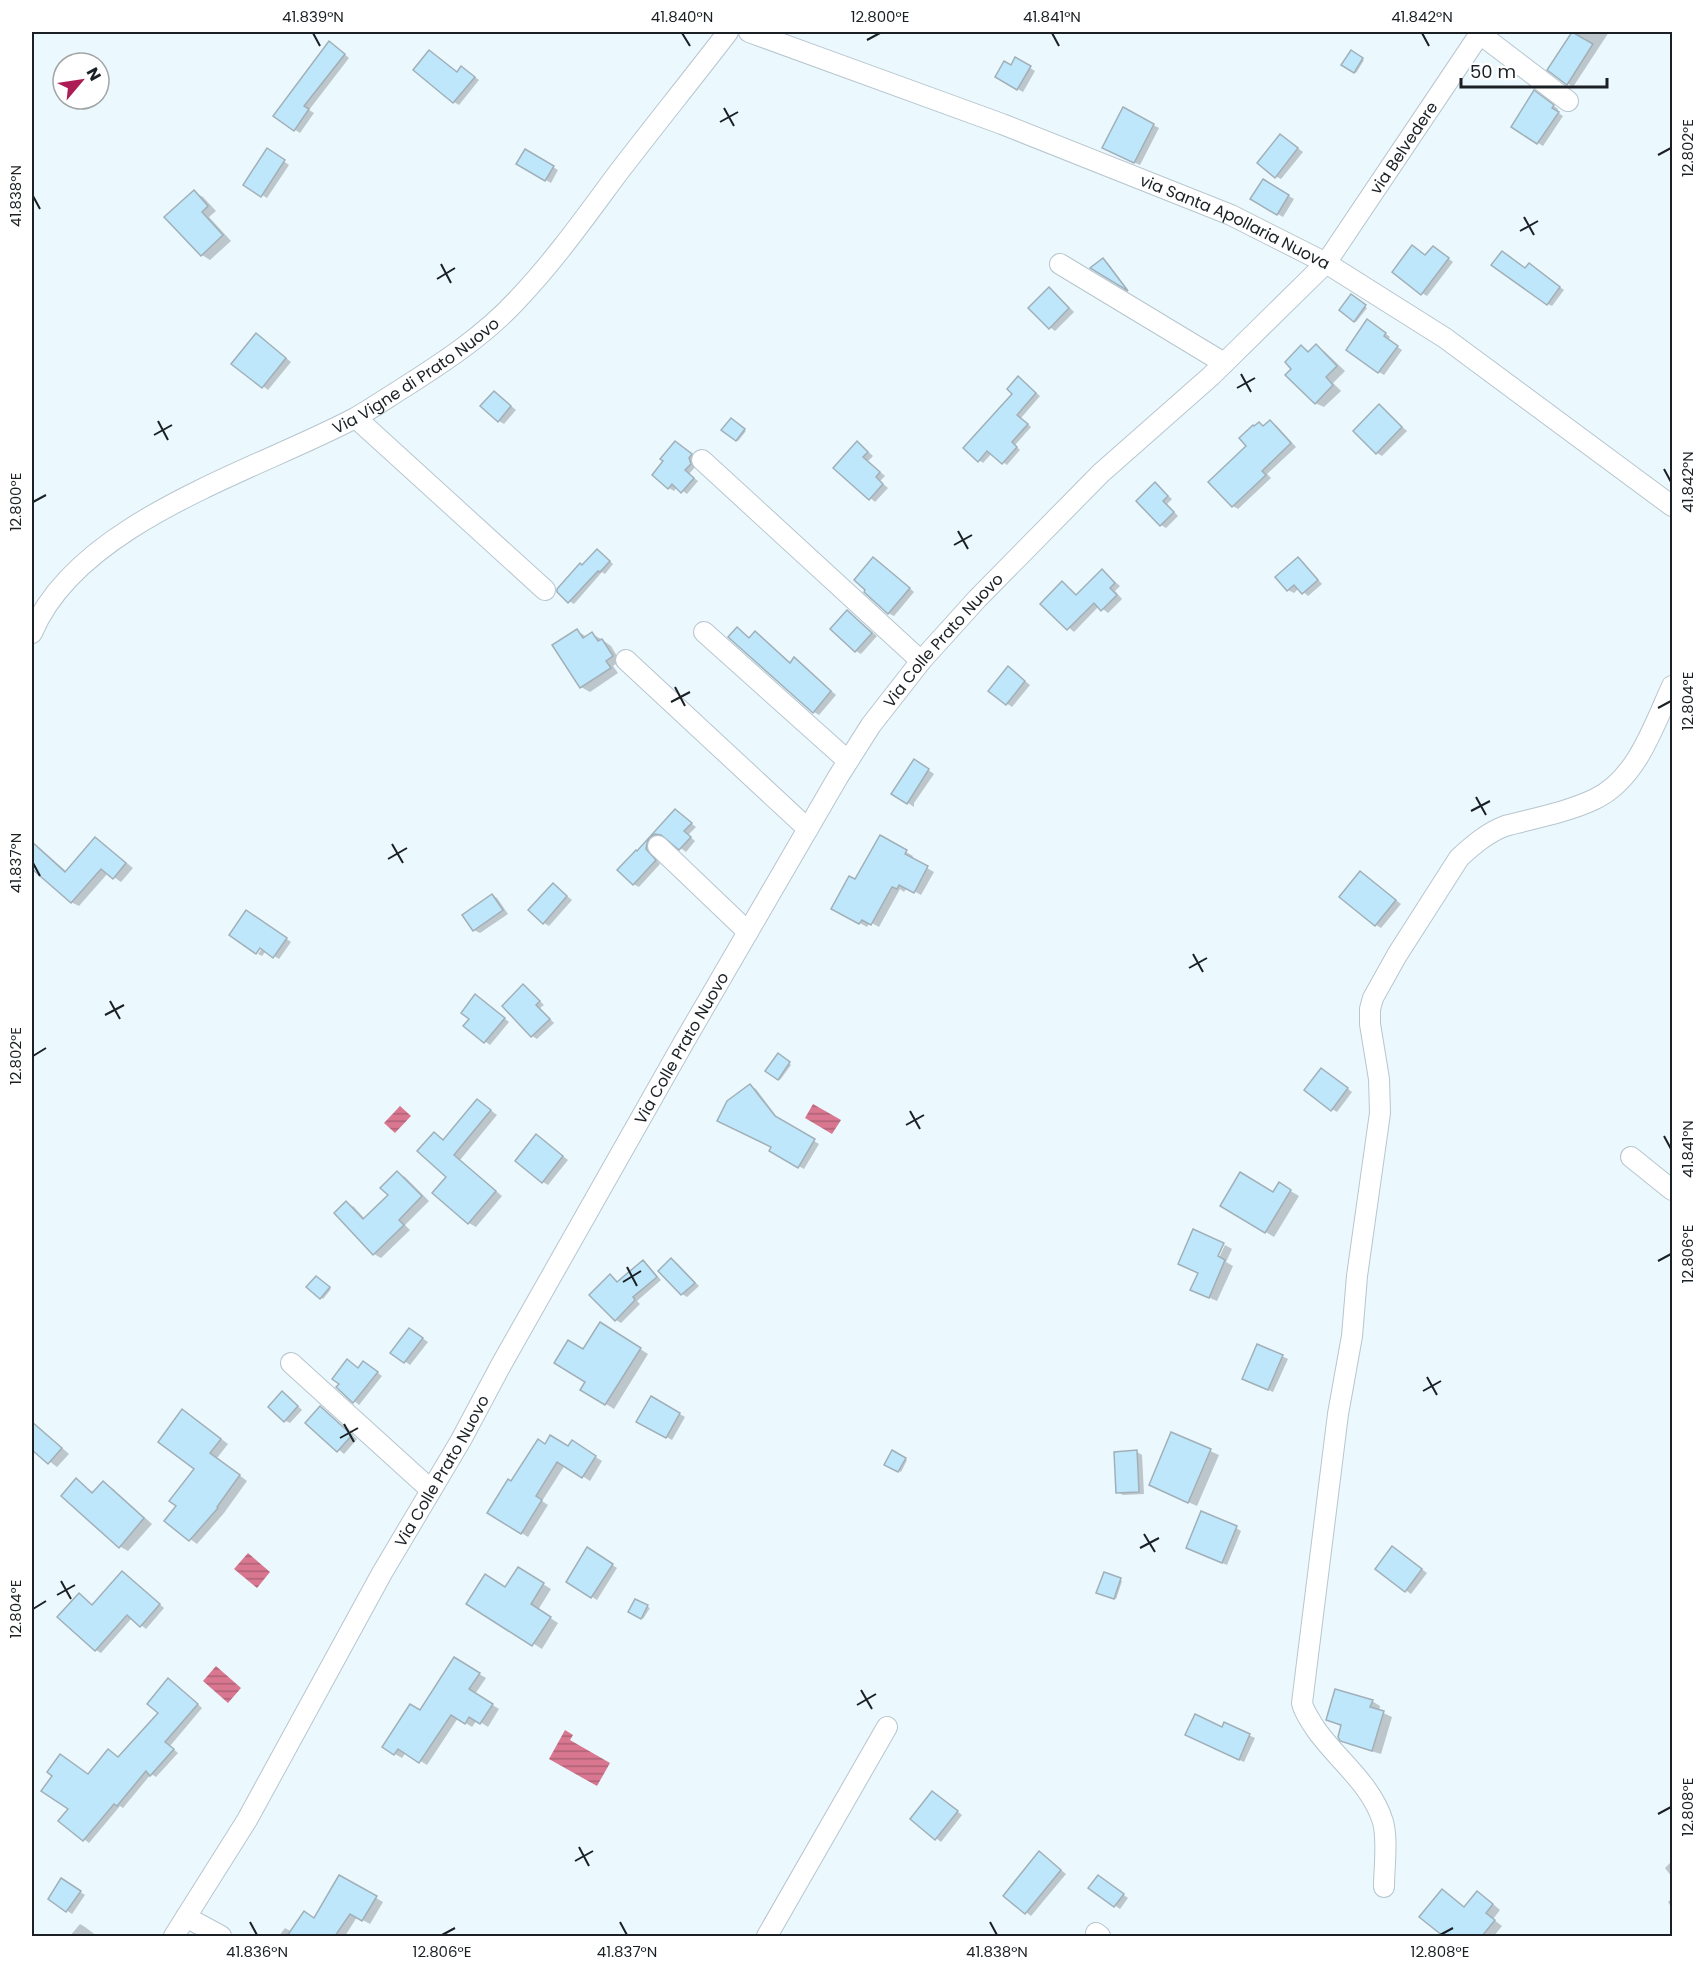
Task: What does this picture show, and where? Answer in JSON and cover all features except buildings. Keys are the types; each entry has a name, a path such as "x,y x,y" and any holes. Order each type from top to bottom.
{"street":[{"name":"Via Vigne di Prato Nuovo","path":"32,633 44,608 70,574 131,527 206,488 356,418 442,363 482,333 518,300 558,253 728,32"},
{"name":"via Santa Apollaria Nuova","path":"749,32 1002,124 1231,215 1326,263 1446,338 1672,506"},
{"path":"1480,33 1568,101"},
{"name":"via Belvedere","path":"1326,263 1480,33"},
{"name":"Via Colle Prato Nuovo","path":"174,1936 248,1820 333,1661 461,1440 546,1284 748,932 871,725 921,661 977,599 1101,472 1224,363 1326,263"},
{"path":"1060,264 1224,363"},
{"path":"356,418 545,590"},
{"path":"702,460 921,661"},
{"path":"704,632 848,761"},
{"path":"626,660 808,829"},
{"path":"1384,1887 1384,1830 1379,1813 1362,1784 1323,1739 1302,1703 1338,1414 1352,1336 1357,1276 1380,1113 1379,1079 1370,1024 1370,1009 1373,998 1397,955 1459,858 1494,831 1584,803 1607,792 1636,760 1672,686"},
{"path":"658,846 748,932"},
{"path":"1631,1157 1672,1190"},
{"path":"291,1363 431,1490"},
{"path":"767,1936 887,1727"},
{"path":"186,1917 221,1936"}],"shaded area":[{"path":"813,1104 841,1120 832,1134 805,1118"},
{"path":"400,1106 411,1116 395,1133 384,1123"},
{"path":"248,1553 270,1572 257,1588 234,1569"},
{"path":"216,1666 241,1688 228,1703 203,1681"},
{"path":"565,1730 573,1735 570,1740 610,1763 597,1786 549,1759"}]}
